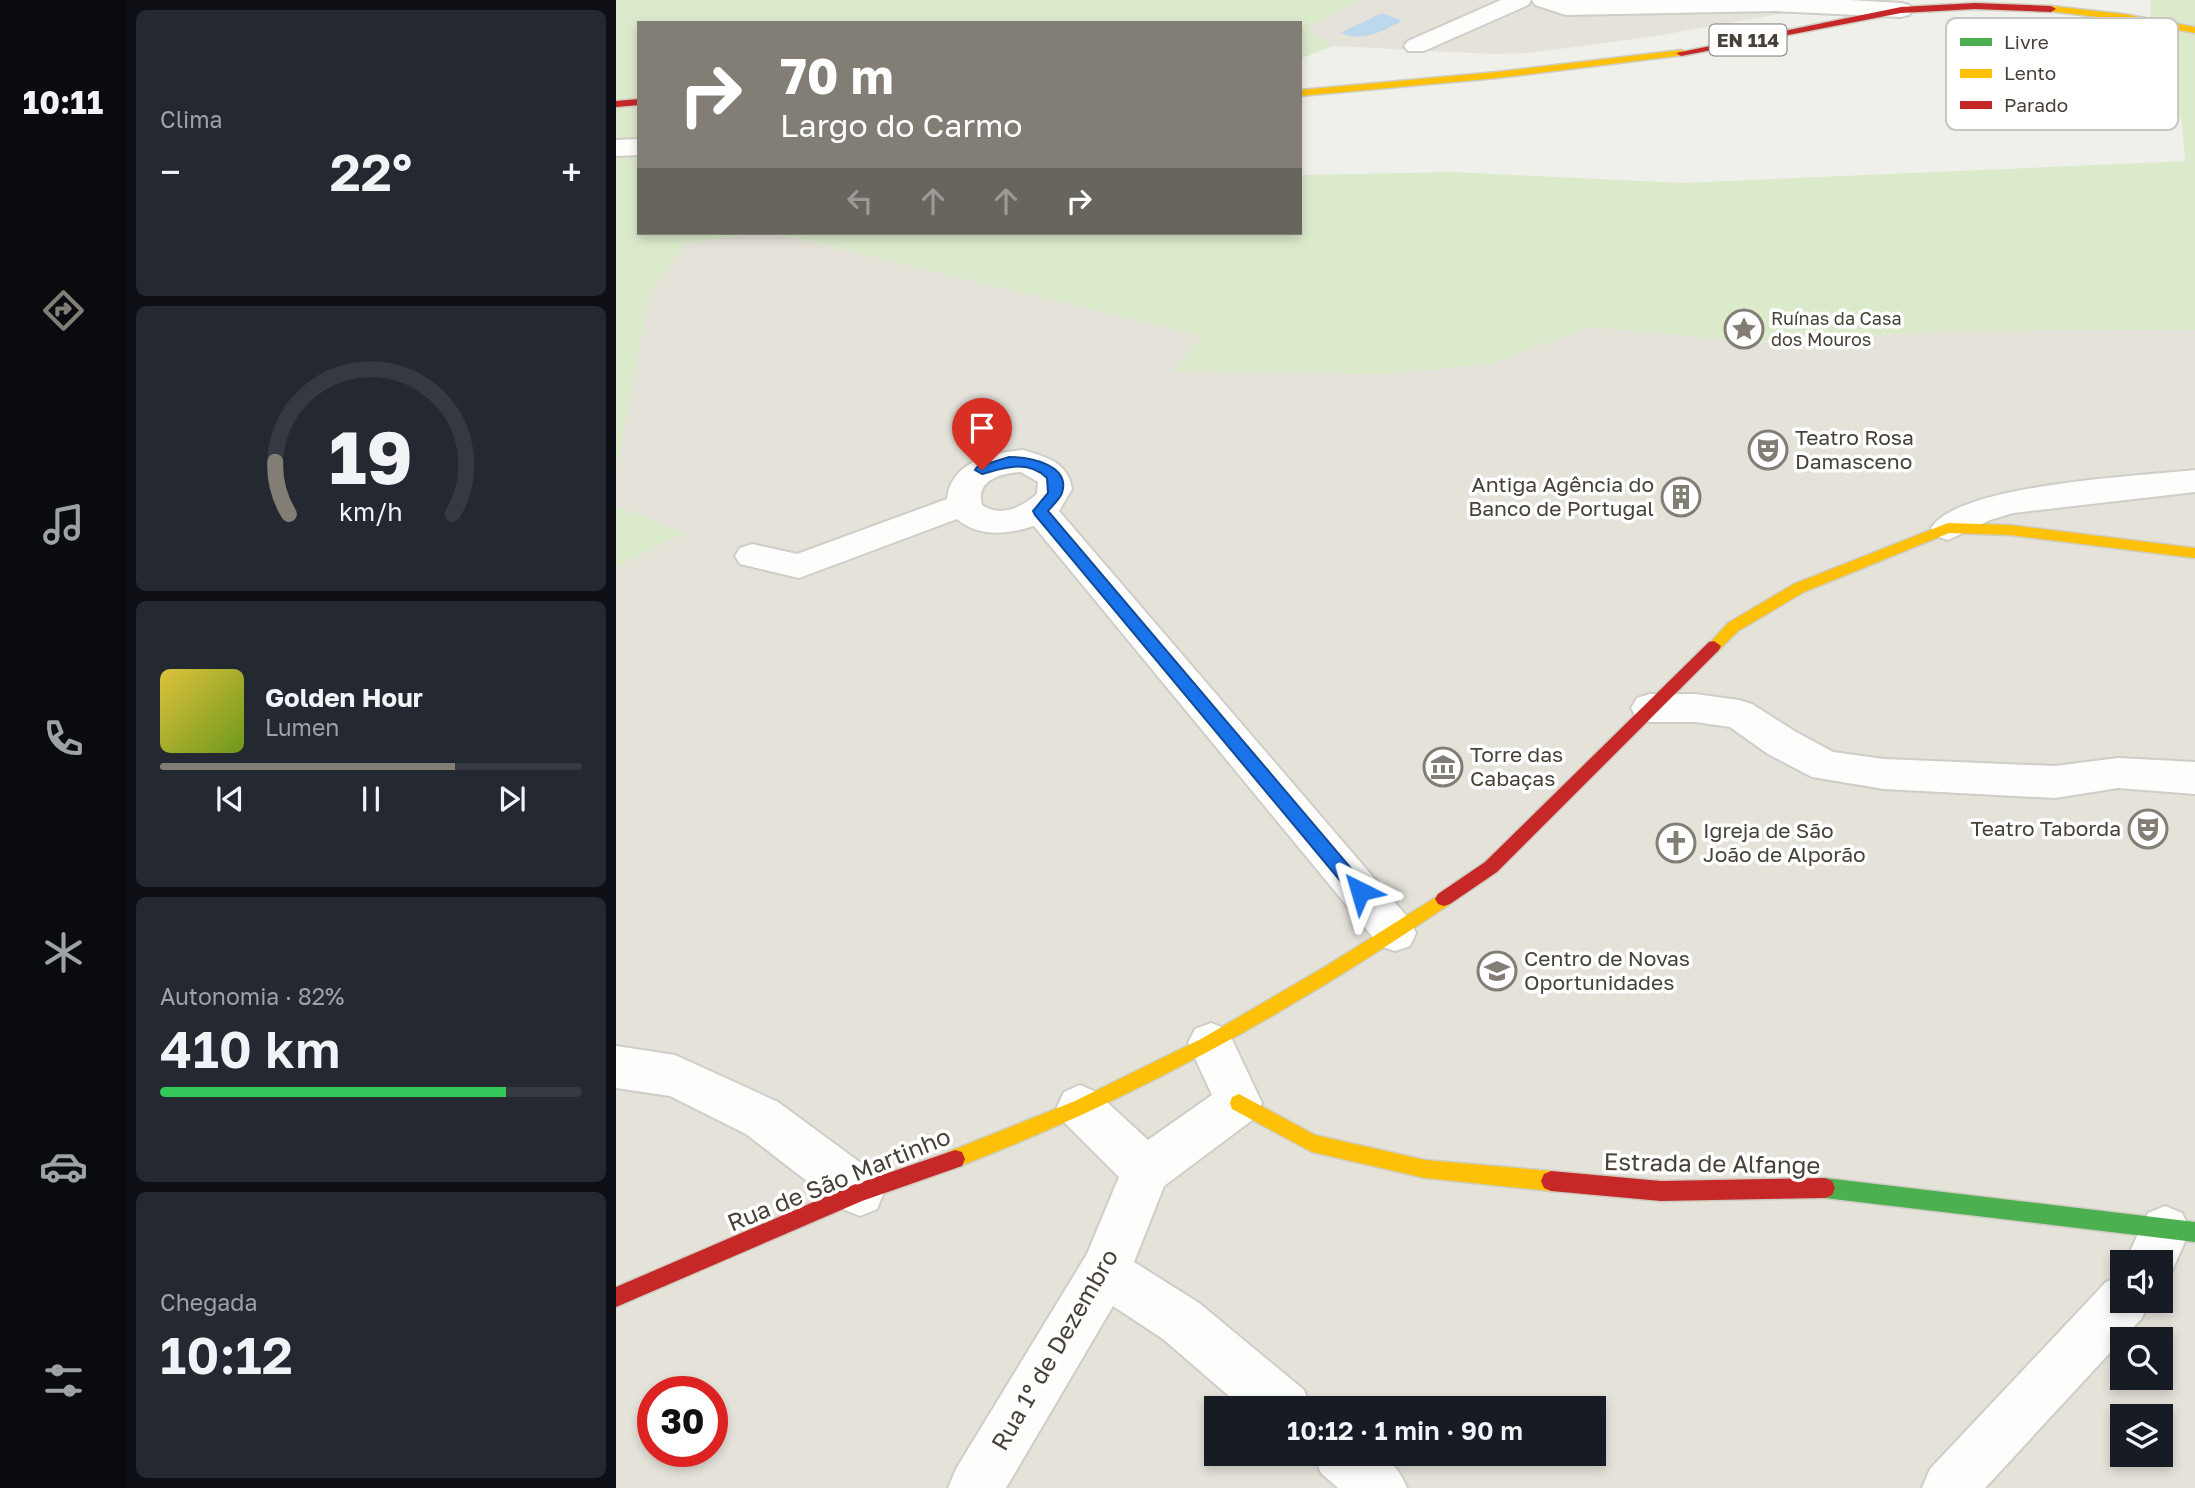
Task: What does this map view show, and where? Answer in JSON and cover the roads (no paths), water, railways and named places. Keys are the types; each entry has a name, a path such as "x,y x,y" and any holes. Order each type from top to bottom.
{"street":[{"path":"1416,46 1520,0"},
{"path":"1543,0 1566,8 1723,3 1840,5 1902,10"},
{"name":"EN 114","path":"1302,93 1517,75 1684,53 1902,10 2017,6 2076,9 2127,18"},
{"path":"616,104 637,102"},
{"path":"616,148 637,147"},
{"path":"1023,461 1046,469 1056,484 1049,503 1040,511 1011,523 981,520 963,505 964,487 982,470 1009,462 1023,461"},
{"path":"1080,1107 1146,1170 1239,1103 1211,1043 1395,933 1491,867 1733,627 1799,589 1948,528 1978,512 2012,502 2195,481"},
{"path":"752,556 799,566 963,505"},
{"path":"1040,511 1395,933"},
{"path":"1948,528 2010,530 2195,553"},
{"path":"1650,708 1695,708 1739,714 1782,743 1826,766 1884,774 2055,782 2118,773 2195,778"},
{"name":"Rua de São Martinho","path":"616,1297 860,1192 1003,1142 1211,1043"},
{"path":"616,1067 675,1076 762,1118 860,1192"},
{"name":"Estrada de Alfange","path":"1239,1103 1312,1143 1425,1169 1661,1191 1813,1187 2085,1218 2170,1241"},
{"name":"Rua 1º de Dezembro","path":"975,1488 1105,1272 1146,1170"},
{"path":"1105,1272 1181,1321 1270,1396"},
{"path":"1949,1488 2112,1313"},
{"path":"1354,1466 1380,1488"}],"water":[{"path":"1382,13 1402,21 1364,36 1340,33"}],"place":[{"name":"Ruínas da Casa dos Mouros","path":"1744,329"},
{"name":"Teatro Rosa Damasceno","path":"1768,450"},
{"name":"Antiga Agência do Banco de Portugal","path":"1681,497"},
{"name":"Torre das Cabaças","path":"1443,767"},
{"name":"Teatro Taborda","path":"2148,829"},
{"name":"Igreja de São João de Alporão","path":"1676,843"},
{"name":"Centro de Novas Oportunidades","path":"1497,971"}]}
